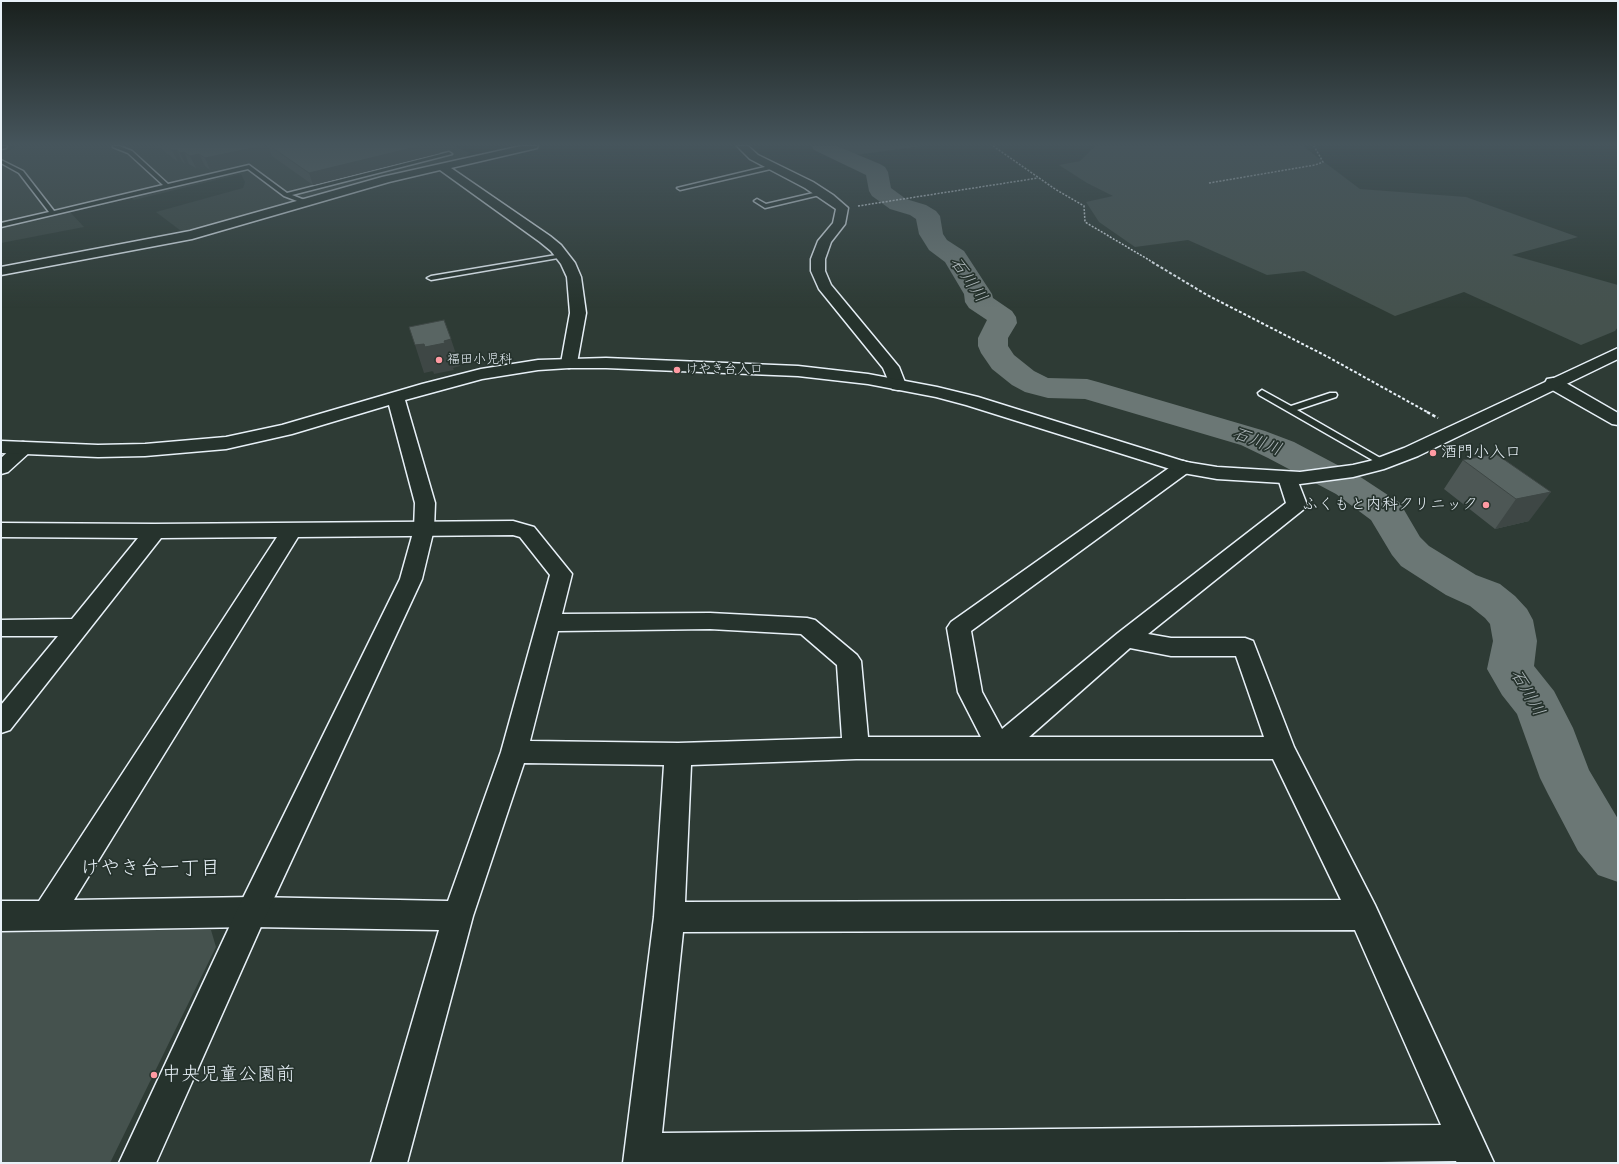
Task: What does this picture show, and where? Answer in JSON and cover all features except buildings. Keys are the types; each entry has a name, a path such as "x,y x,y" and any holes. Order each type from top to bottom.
{"street":[{"path":"1,271 192,235 311,200"},
{"path":"490,200 545,239 562,256 574,277 578,313 569,363"},
{"path":"832,200 842,208 839,224 825,241 818,259 818,271 824,286 891,367 898,385"},
{"path":"1,447 145,450 226,443 286,430 481,374 538,365 569,363 700,366 798,371 841,376 937,392 972,401 1183,467 1217,473 1294,478 1353,471 1384,463 1458,430 1618,353"},
{"path":"1553,383 1618,420"},
{"path":"137,1163 252,912 411,579 424,529 425,503 396,398"},
{"path":"1,468 23,448"},
{"path":"999,747 970,692 959,628 1183,467"},
{"path":"999,747 1126,639 1297,505 1294,478"},
{"path":"1,530 291,531 513,528 527,532 561,574 514,752 458,916 389,1163"},
{"path":"1,723 79,628 155,531"},
{"path":"47,916 291,531"},
{"path":"549,623 710,621 807,626 849,661 856,748"},
{"path":"1,628 79,628"},
{"path":"678,754 669,917 642,1158 1471,1153 1364,915 1281,748 1245,647 1172,647 1126,639"},
{"path":"514,752 678,754 856,748 1281,748"},
{"path":"1,916 252,912 458,916"},
{"path":"669,917 1364,915"}],"lane":[{"path":"43,200 52,212"},
{"path":"1,224 104,200"},
{"path":"300,200 305,202"},
{"path":"757,201 765,206 790,200"},
{"path":"431,278 562,256"},
{"path":"1262,393 1384,463"},
{"path":"1290,409 1333,395"}],"path":[{"path":"842,208 894,200"},
{"path":"1074,200 1084,206 1085,222 1207,295 1334,361 1458,430"}],"shaded area":[{"path":"1,200 122,200 70,212 84,227 1,243"},
{"path":"198,200 303,200 185,234 156,212"},
{"path":"1094,200 1475,200 1578,237 1512,255 1618,285 1618,327 1615,331 1581,345 1464,292 1395,316 1304,271 1267,275 1188,240 1135,247 1099,222 1086,202"},
{"path":"1,930 211,930 216,947 110,1163 1,1163"}],"waterway":[{"name":"石川川","path":"893,200 898,204 918,210 928,216 931,234 938,245 955,257 978,294 979,302 1002,317 1002,323 997,329 993,338 993,346 1003,362 1023,378 1036,385 1048,388 1087,389 1253,438 1281,450 1349,486 1386,512 1406,546 1415,556 1461,585 1485,595 1500,607 1511,620 1515,641 1510,669 1537,704 1548,728 1566,778 1597,834 1618,857"}],"place":[{"name":"福田小児科","path":"439,360"},
{"name":"けやき台入口","path":"677,370"},
{"name":"酒門小入口","path":"1433,453"},
{"name":"ふくもと内科クリニック","path":"1486,505"},
{"name":"中央児童公園前","path":"154,1075"}],"district":[{"name":"けやき台一丁目","path":"150,869"}]}
